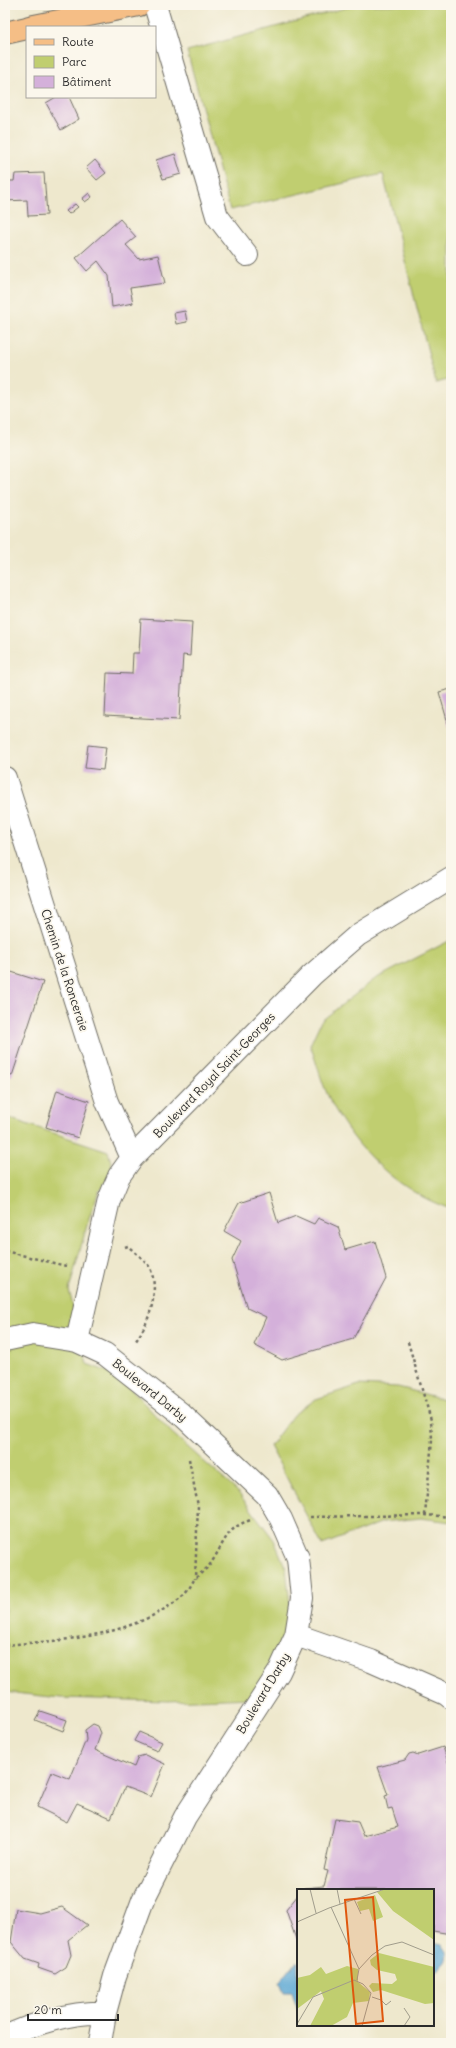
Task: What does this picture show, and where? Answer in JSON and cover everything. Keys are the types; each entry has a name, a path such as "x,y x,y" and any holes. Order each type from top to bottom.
{"main road":[{"path":"33,26 139,5"},
{"path":"5,33 26,28"}],"street":[{"path":"155,5 217,216 247,255"},
{"name":"Chemin de la Ronceraie","path":"5,778 107,1102 132,1158"},
{"name":"Boulevard Royal Saint-Georges","path":"77,1341 109,1200 119,1176 132,1158 312,975 358,935 451,878"},
{"name":"Boulevard Darby","path":"5,1340 33,1334 77,1341 105,1354 180,1413 262,1490 281,1519 298,1558 302,1598 296,1635 278,1672 185,1817 143,1900 115,1976 105,2013 100,2043"},
{"path":"296,1635 371,1661 446,1694 451,1698"},
{"path":"5,2037 24,2028 88,2012 105,2013"}],"path":[{"path":"119,1365 142,1333 150,1310 154,1284 149,1267 128,1246 120,1248"},
{"path":"5,1251 68,1267"},
{"path":"408,1342 431,1420 432,1440 425,1516"},
{"path":"5,1644 63,1640 125,1629 155,1614 184,1594 195,1580 198,1506 180,1413"}],"green space":[{"path":"356,5 451,5 451,379 436,383 383,174 230,210 187,51"},
{"path":"451,940 451,1209 414,1192 397,1180 381,1167 353,1137 331,1102 310,1045 321,1021 375,979"},
{"path":"5,1117 108,1151 113,1170 98,1193 87,1225 69,1290 87,1364 111,1373 127,1385 172,1433 237,1491 274,1540 286,1569 290,1604 284,1639 253,1698 167,1701 61,1698 5,1692"},
{"path":"359,1385 398,1387 451,1401 451,1522 421,1518 383,1522 322,1545 270,1446 293,1415 316,1399"}],"water":[{"path":"434,1943 442,1945 448,1954 447,1961 434,1975"},
{"path":"297,1962 297,2008 292,1992 284,1992 280,1982"}],"building":[{"path":"54,98 69,98 79,119 61,130 46,103"},
{"path":"175,154 181,174 163,179 156,160"},
{"path":"95,160 106,173 97,180 86,168"},
{"path":"44,173 47,215 28,216 27,200 5,201 5,181 14,181 15,174"},
{"path":"89,193 92,197 85,202 82,199"},
{"path":"75,204 78,207 69,214 66,211"},
{"path":"120,219 136,237 126,245 139,259 158,255 165,283 130,288 133,303 112,307 109,276 98,261 87,271 76,258"},
{"path":"185,311 187,322 176,324 174,313"},
{"path":"141,619 192,622 190,656 183,655 179,720 105,716 107,673 132,674 133,653 139,653"},
{"path":"451,689 451,726 449,727 439,692"},
{"path":"88,745 106,747 103,770 85,768"},
{"path":"5,970 43,982 12,1076 5,1074"},
{"path":"57,1090 89,1101 78,1138 46,1127"},
{"path":"269,1193 278,1223 296,1216 314,1224 318,1218 338,1227 345,1250 375,1241 386,1278 353,1339 282,1360 254,1345 266,1317 247,1308 232,1260 241,1241 224,1231 239,1203"},
{"path":"40,1711 67,1720 63,1731 35,1720"},
{"path":"93,1724 98,1726 101,1733 95,1750 134,1767 138,1757 145,1755 165,1764 151,1797 125,1787 111,1818 77,1803 67,1822 37,1807 52,1772 70,1779 86,1740 85,1730"},
{"path":"139,1732 162,1742 157,1751 134,1741"},
{"path":"443,1747 451,1771 451,1934 434,1931 434,1889 303,1889 324,1886 328,1871 324,1870 335,1819 358,1822 364,1836 398,1827 392,1808 388,1809 385,1796 388,1795 378,1767 405,1760 409,1754 413,1753 418,1755"},
{"path":"297,1896 297,1942 286,1910"},
{"path":"62,1907 87,1925 68,1940 71,1955 66,1967 55,1974 38,1968 39,1964 25,1959 11,1942 16,1909 40,1913"}]}
